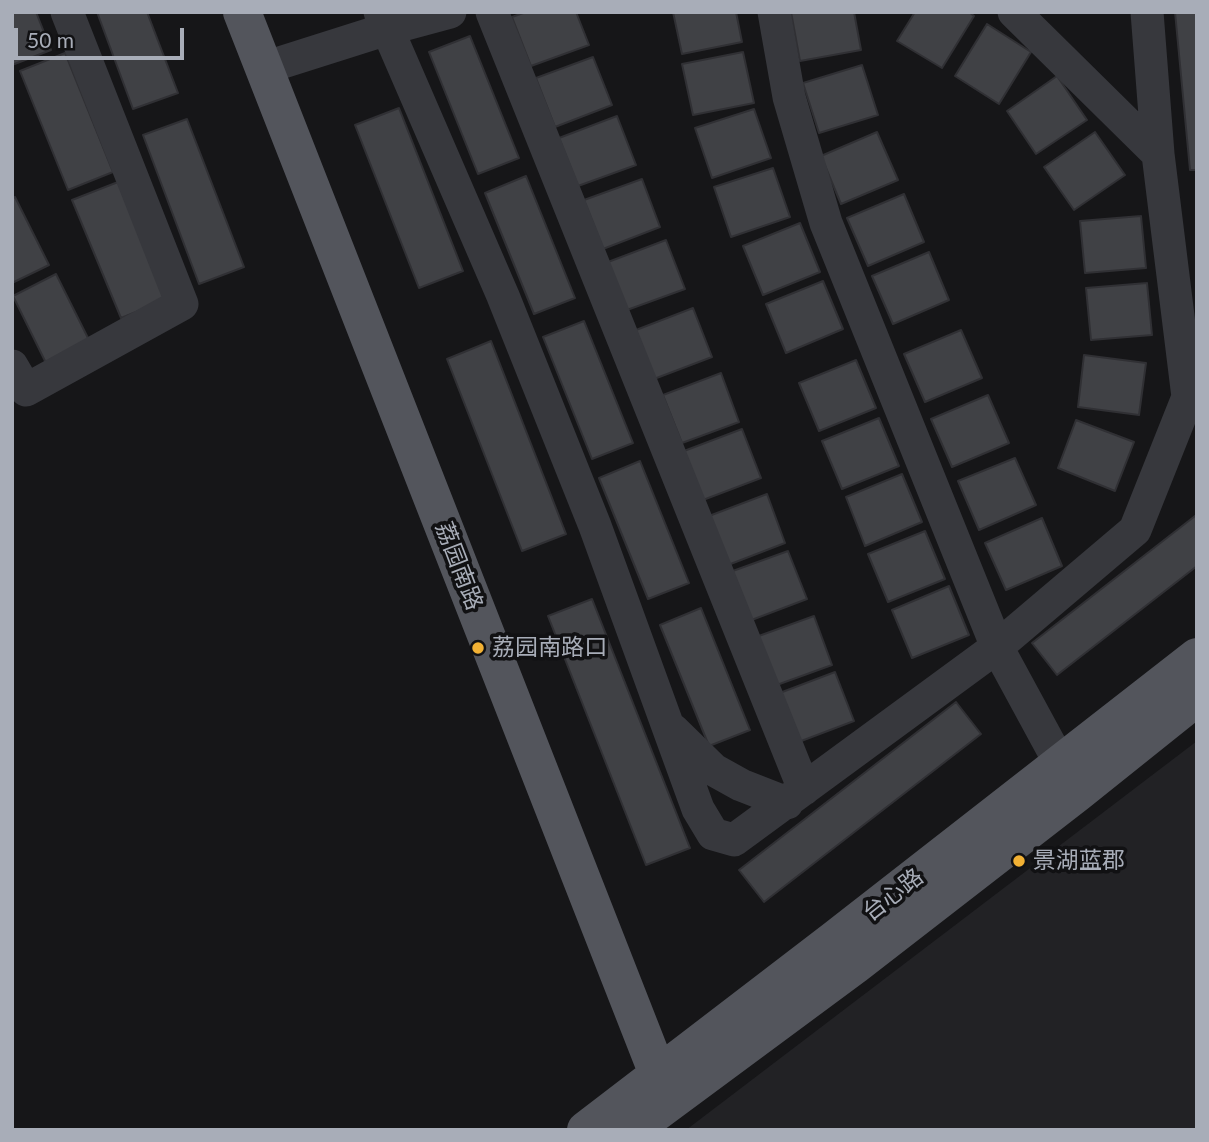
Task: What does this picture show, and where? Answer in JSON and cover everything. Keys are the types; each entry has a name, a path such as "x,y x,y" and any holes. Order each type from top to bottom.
{"main road":[{"path":"242,12 275,66"},
{"path":"266,12 275,66"},
{"name":"荔园南路","path":"275,66 673,1082"},
{"name":"台心路","path":"586,1130 673,1082 855,965 1069,779 1197,656"},
{"name":"台心路","path":"1069,779 1197,696"},
{"name":"台心路","path":"632,1130 673,1082"}],"lane":[{"path":"12,366 26,390 182,304 67,12"},
{"path":"275,66 383,21 450,12"},
{"path":"492,12 796,796"},
{"path":"774,12 789,97 826,223 997,647 1069,779"},
{"path":"1014,12 1158,154"},
{"path":"383,21 508,308 596,526 698,809 713,834 734,840 997,647 1135,530 1188,397 1158,154 1147,12"},
{"path":"669,727 714,770 741,785 796,796"}],"shaded area":[{"path":"1197,741 1197,1130 686,1130"}],"building":[{"path":"12,12 36,12 51,50 12,65"},
{"path":"97,12 147,12 178,93 133,109"},
{"path":"526,12 576,12 589,45 531,66 512,17"},
{"path":"673,12 736,12 742,42 682,54"},
{"path":"791,12 854,12 861,50 800,61"},
{"path":"915,12 969,12 974,16 942,68 897,41"},
{"path":"1175,12 1197,12 1197,170 1190,170"},
{"path":"987,24 1031,52 999,104 955,76"},
{"path":"470,36 519,158 478,174 429,52"},
{"path":"743,52 754,103 693,115 682,64"},
{"path":"65,53 113,172 68,190 20,71"},
{"path":"593,57 612,105 555,127 536,78"},
{"path":"862,65 878,115 819,133 803,83"},
{"path":"1057,76 1087,120 1036,154 1007,111"},
{"path":"399,108 463,271 419,288 355,125"},
{"path":"754,109 771,158 712,178 695,128"},
{"path":"617,116 636,165 578,186 559,138"},
{"path":"187,119 244,267 199,284 143,135"},
{"path":"877,132 898,180 841,204 821,156"},
{"path":"1095,132 1125,175 1074,210 1044,167"},
{"path":"773,168 790,217 731,237 714,187"},
{"path":"526,176 575,298 534,314 485,193"},
{"path":"642,179 660,227 603,249 584,200"},
{"path":"118,182 166,300 121,318 72,200"},
{"path":"904,194 924,242 868,266 847,218"},
{"path":"15,197 49,265 12,283 12,199"},
{"path":"1141,216 1146,268 1085,273 1080,221"},
{"path":"800,223 820,272 763,295 743,246"},
{"path":"666,240 685,289 627,310 608,262"},
{"path":"929,252 949,300 893,324 872,276"},
{"path":"56,274 90,342 46,363 13,296"},
{"path":"823,281 843,329 786,353 766,304"},
{"path":"1147,283 1152,335 1091,340 1086,288"},
{"path":"693,308 712,357 654,379 636,330"},
{"path":"584,321 633,443 592,459 543,337"},
{"path":"961,330 982,378 925,402 904,354"},
{"path":"491,341 566,534 522,551 447,359"},
{"path":"1084,355 1146,363 1139,415 1078,407"},
{"path":"856,360 876,408 819,431 799,383"},
{"path":"721,373 739,422 682,443 663,395"},
{"path":"988,395 1009,443 952,467 931,419"},
{"path":"879,418 899,466 842,489 822,441"},
{"path":"1076,420 1134,442 1115,491 1058,468"},
{"path":"742,429 761,478 703,500 684,451"},
{"path":"1015,458 1036,505 979,530 958,481"},
{"path":"640,461 689,583 648,599 599,478"},
{"path":"902,474 922,522 865,546 846,497"},
{"path":"767,494 785,543 728,565 709,516"},
{"path":"1195,516 1197,566 1057,675 1032,643"},
{"path":"1042,518 1062,566 1006,590 985,543"},
{"path":"925,531 945,579 888,602 868,554"},
{"path":"788,551 807,599 749,621 730,572"},
{"path":"949,586 969,635 912,658 892,610"},
{"path":"592,599 690,848 646,865 548,616"},
{"path":"701,608 750,730 709,746 660,625"},
{"path":"814,616 832,665 774,686 756,637"},
{"path":"835,672 854,721 796,743 777,694"},
{"path":"956,702 981,734 764,902 739,870"}],"place":[{"name":"荔园南路口","path":"478,648"},
{"name":"景湖蓝郡","path":"1019,861"}]}
